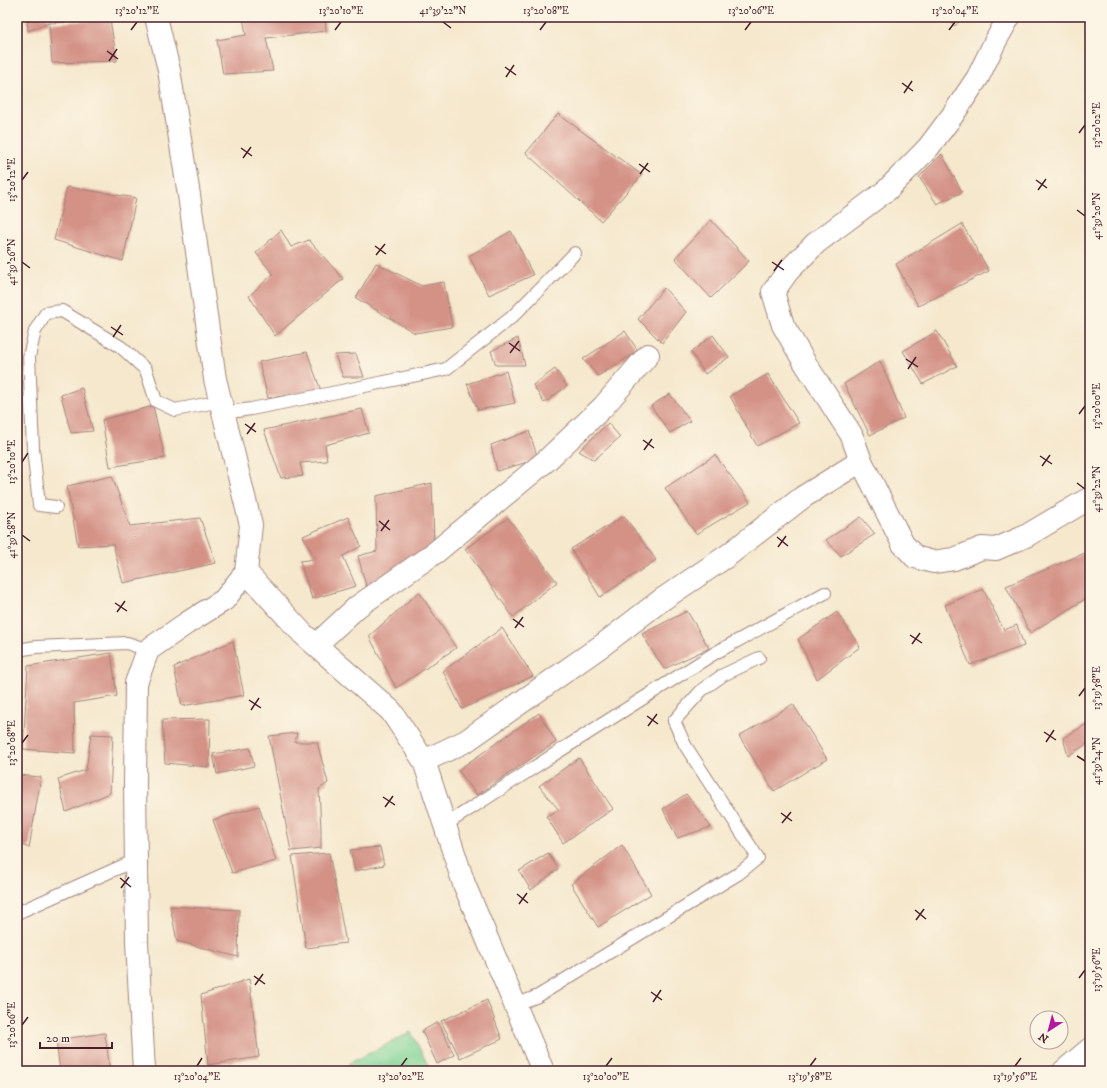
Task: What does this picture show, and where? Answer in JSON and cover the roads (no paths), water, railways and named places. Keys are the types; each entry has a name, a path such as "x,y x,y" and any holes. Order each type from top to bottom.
{"street":[{"path":"144,1071 136,860 136,683 148,650 186,623 224,600 246,572 251,525 216,379 169,70 156,17"},
{"path":"1009,17 978,77 928,148 887,190 816,243 788,271 773,292 783,325 805,363 851,434 860,460 903,544 915,557 933,562 954,559 982,548 996,549 1026,536 1090,498"},
{"path":"316,645 357,607 436,552 547,460 603,407 648,355"},
{"path":"424,761 466,741 604,644 660,601 727,556 803,497 860,460"},
{"path":"246,572 303,634 391,711 424,761 464,884 543,1071"},
{"path":"1064,1071 1090,1049"}],"lane":[{"path":"56,507 39,505 33,440 29,357 35,331 46,313 62,311 121,347 146,370 156,401 175,410 222,407 251,409 446,369 512,317 575,253"},
{"path":"445,825 551,756 715,653 825,593"},
{"path":"17,650 36,647 127,643 148,650"},
{"path":"515,1005 538,996 597,961 738,874 758,858 685,745 674,721 702,690 723,675 759,658"},
{"path":"17,913 136,860"}]}
